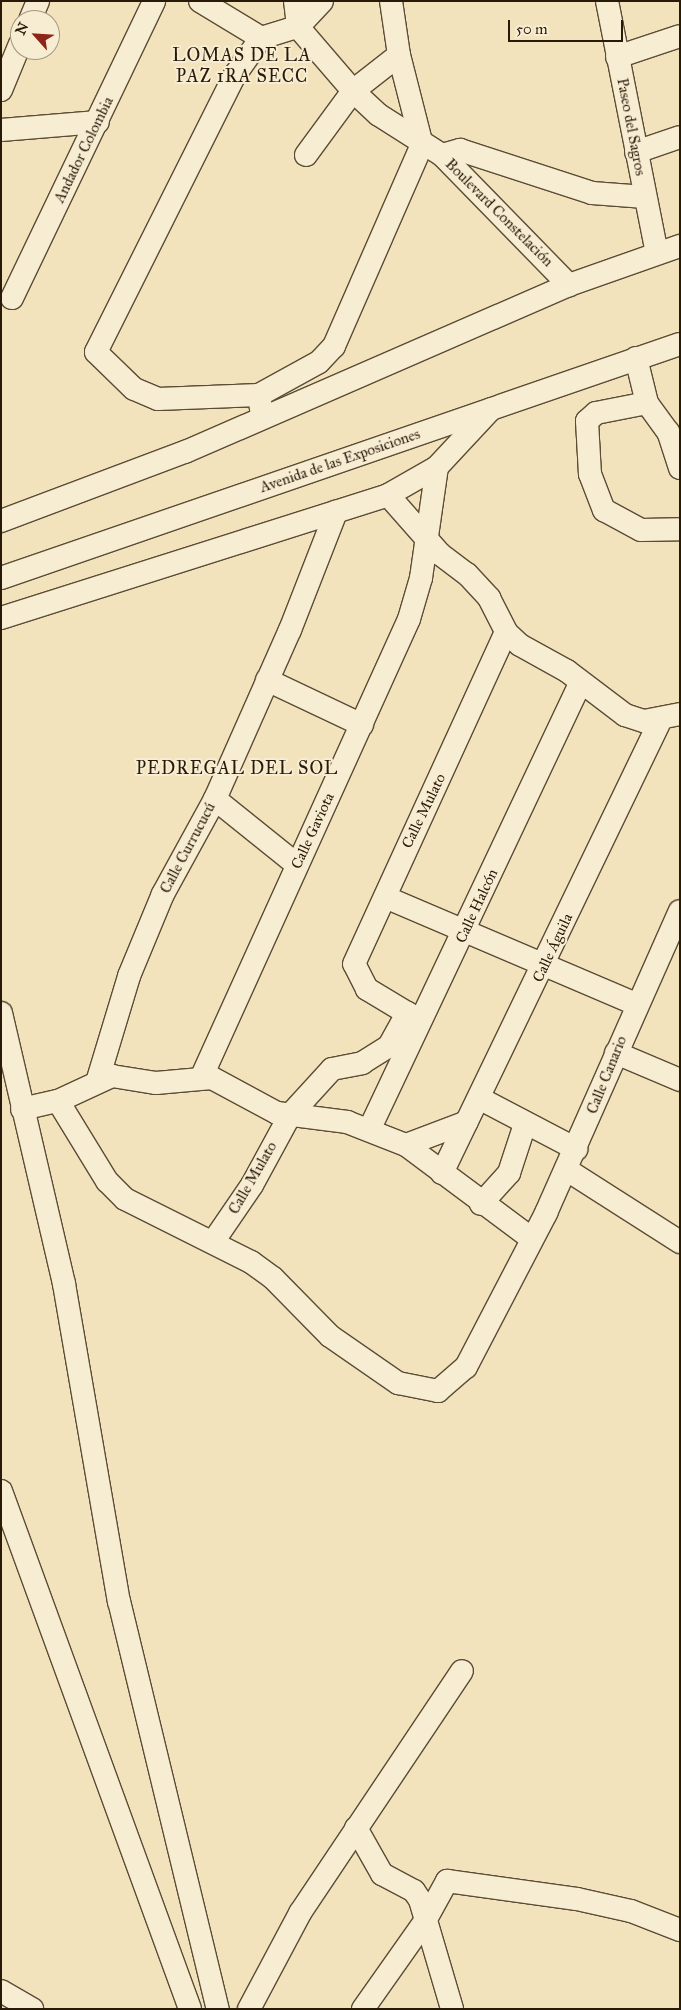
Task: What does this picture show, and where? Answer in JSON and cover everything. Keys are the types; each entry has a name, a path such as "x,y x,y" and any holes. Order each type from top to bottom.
{"street":[{"name":"Andador Colombia","path":"12,298 98,122 154,1"},
{"path":"200,1 261,38"},
{"path":"294,1 298,27"},
{"path":"322,1 298,27 261,38 220,99 96,352 134,389 158,399 260,395 319,362 334,346 422,145 399,55 391,1"},
{"name":"Paseo del Sagros","path":"607,1 657,253"},
{"name":"Boulevard Constelación","path":"298,27 354,91 422,145 442,155 569,285"},
{"path":"618,57 680,36"},
{"path":"306,154 354,91 399,55"},
{"path":"1,90 13,60"},
{"path":"1,130 98,122"},
{"path":"636,152 680,137"},
{"path":"442,155 460,150 592,193 645,197"},
{"path":"1,521 261,418 569,285 680,246"},
{"name":"Avenida de las Exposiciones","path":"1,578 680,344"},
{"path":"636,358 647,403 668,432 680,468"},
{"path":"587,375 596,413"},
{"path":"260,395 261,418"},
{"path":"647,403 596,413 587,421 590,474 604,510 641,530 680,530"},
{"path":"1,618 388,495 436,467 491,409"},
{"name":"Calle Gaviota","path":"202,1076 410,619 426,538 436,467"},
{"path":"388,495 426,538 489,598 506,632 581,682 625,715 670,717"},
{"name":"Calle Currucucú","path":"98,1078 129,976 163,894 215,799 267,680 336,512"},
{"name":"Calle Mulato","path":"213,1242 252,1185 290,1115 332,1069 362,1063 389,1046 415,1017 367,989 354,964 506,632"},
{"path":"267,680 362,725"},
{"name":"Calle Halcón","path":"370,1128 415,1017 466,932 581,682"},
{"name":"Calle Águila","path":"442,1173 670,717"},
{"path":"215,799 297,865"},
{"path":"385,897 636,1004"},
{"name":"Calle Canario","path":"58,1101 107,1181 126,1199 213,1242 274,1278 330,1336 398,1384 438,1391 466,1368 567,1170 636,1004 680,911"},
{"path":"1,1013 22,1109 53,1234 119,1601 218,2009"},
{"path":"616,1053 680,1080"},
{"path":"22,1109 58,1101 98,1078 112,1076 156,1083 202,1076 270,1110 290,1115 326,1117 370,1128 406,1145 481,1204 532,1239"},
{"path":"479,1098 524,1124 576,1149"},
{"path":"406,1145 467,1122"},
{"path":"481,1204 510,1173 524,1124"},
{"path":"567,1170 680,1242"},
{"path":"1,1491 184,2003"},
{"path":"249,2009 300,1913 462,1670"},
{"path":"356,1828 382,1874 414,1891 452,2009"},
{"path":"364,2009 425,1922 447,1881 577,1898 631,1911 680,1930"},
{"path":"1,1990 32,2009"}],"district":[{"name":"LOMAS DE LA PAZ 1RA SECC","path":"242,66"},
{"name":"PEDREGAL DEL SOL","path":"237,768"}]}
